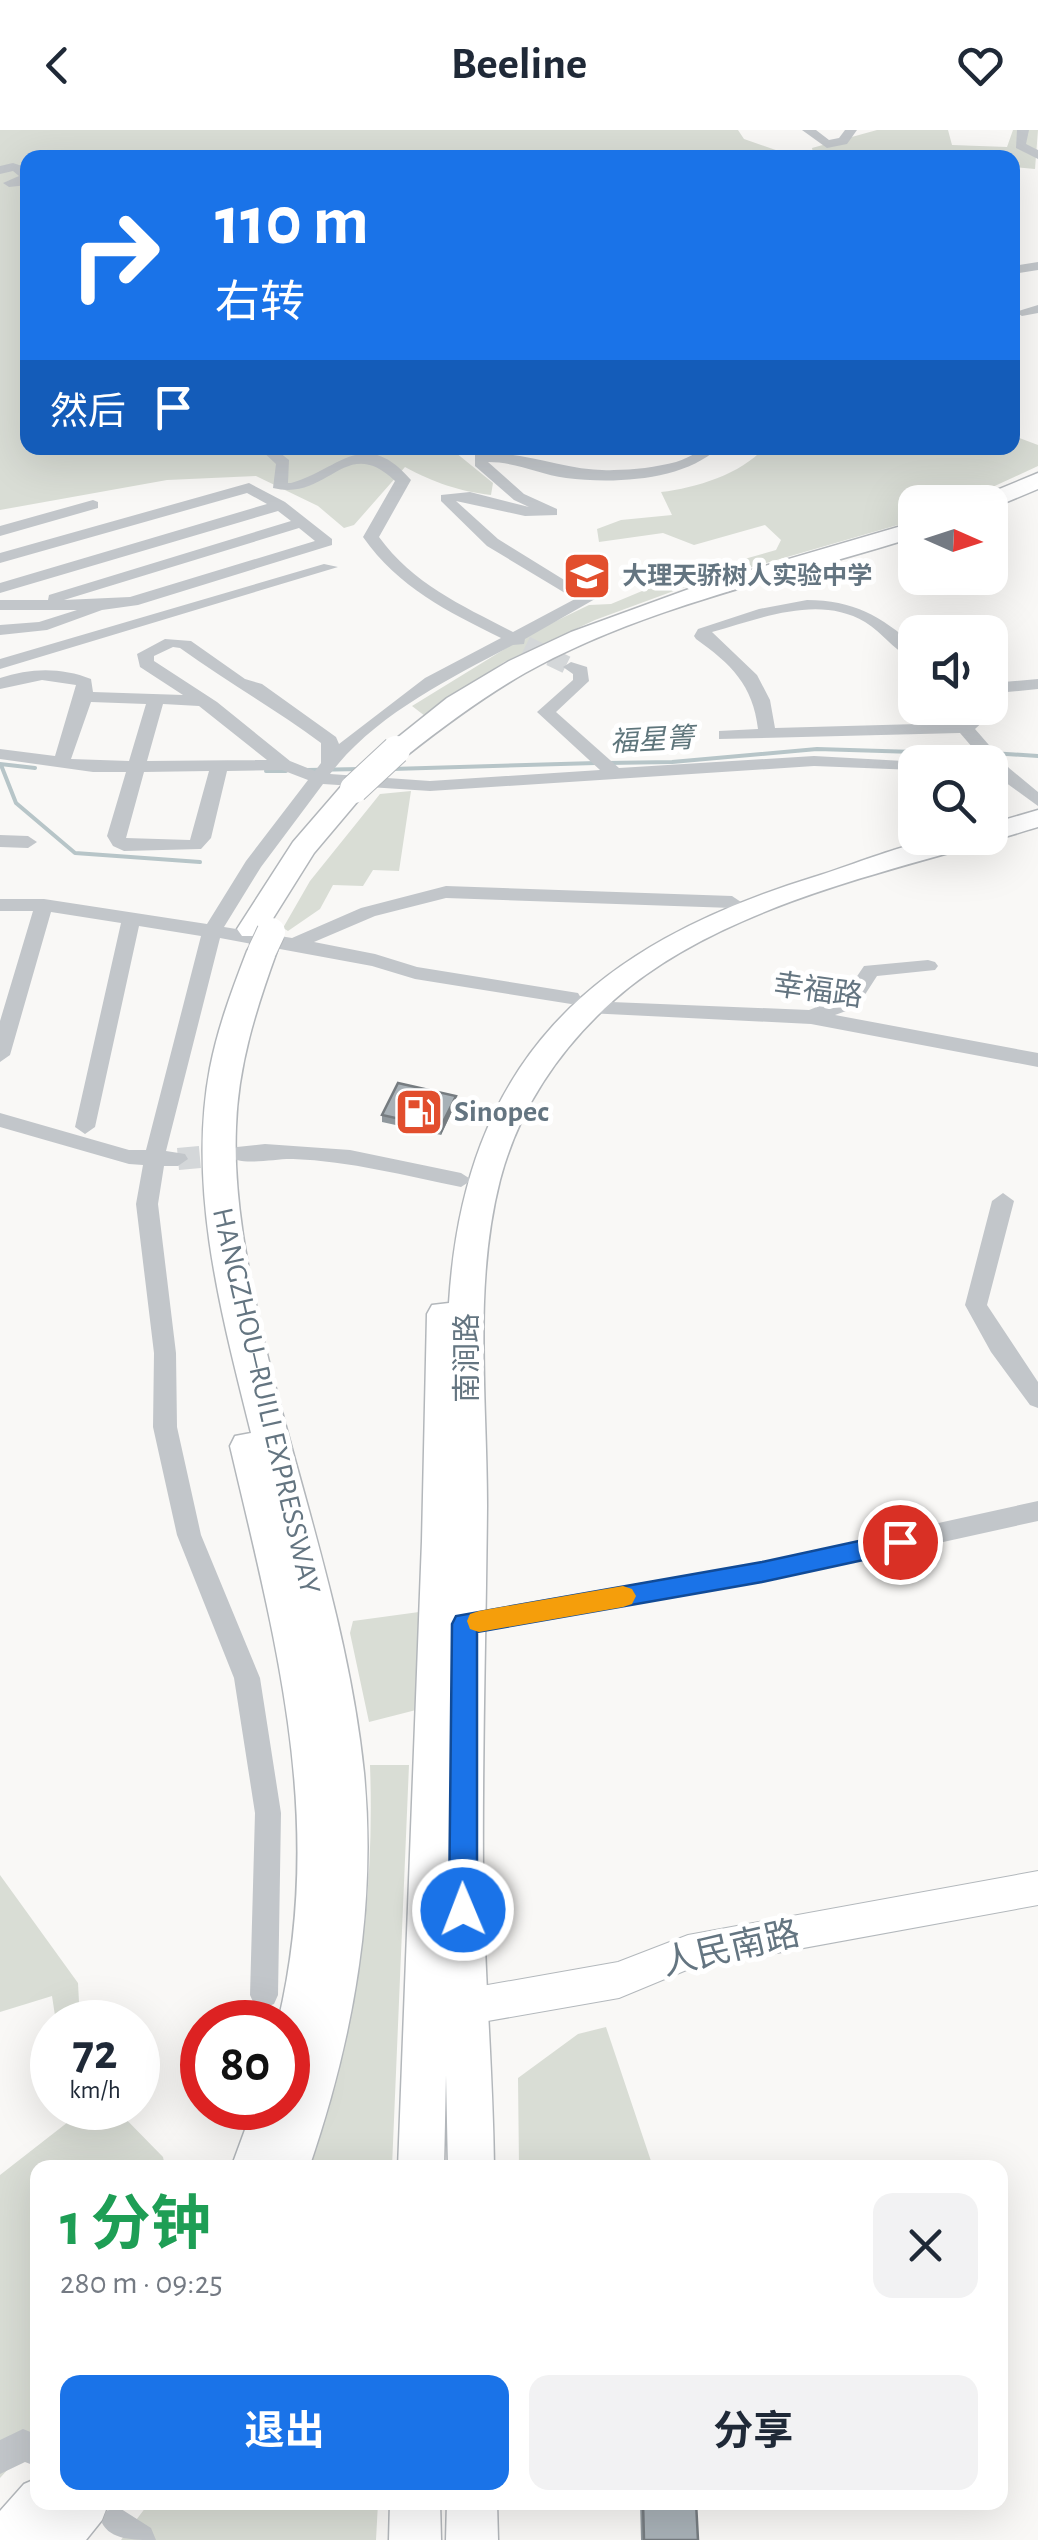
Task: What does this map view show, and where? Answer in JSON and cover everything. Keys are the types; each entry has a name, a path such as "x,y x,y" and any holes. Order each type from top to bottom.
{"highway":[{"path":"1008,493 1038,480"},
{"path":"1008,505 1038,492"},
{"name":"HANGZHOU–RUILI EXPRESSWAY","path":"305,2000 318,1920 318,1780 295,1643 214,1303 197,1204 197,1130 203,1075 222,1000 256,939 363,791 404,752 486,686 592,630 680,597 898,534"},
{"name":"HANGZHOU–RUILI EXPRESSWAY","path":"404,752 499,692 620,630 688,604 898,545"},
{"path":"1008,813 1038,803"},
{"path":"1008,827 1038,818"},
{"name":"南涧路","path":"421,2160 442,1503 444,1298 450,1230 460,1180 503,1082 532,1039 646,944 732,902 898,848"},
{"name":"南涧路","path":"471,2160 466,2007 468,1288 476,1213 496,1143 523,1088 579,1003 723,922 814,887 918,855"},
{"name":"HANGZHOU–RUILI EXPRESSWAY","path":"256,939 224,1076 217,1158 220,1202 236,1299 320,1638 341,1744 348,1810 348,1882 330,2026 288,2160"},
{"path":"257,2160 268,2130"},
{"path":"9,2540 35,2510"},
{"path":"414,2540 415,2510"},
{"path":"472,2510 472,2540"},
{"path":"53,2540 114,2522"}],"main road":[{"name":"人民南路","path":"426,2014 619,1980 688,1952 1038,1888"}],"street":[{"path":"808,130 827,144 843,141 851,130"},
{"path":"1024,130 1020,145 1038,154"},
{"path":"274,455 284,463 278,485 284,489 298,490 340,462 365,458 390,464 403,480 371,537 384,557 467,618 518,641"},
{"path":"264,1994 268,1814 247,1678 189,1535 165,1427 166,1353 147,1204 256,939 253,865 356,736 431,682 518,641 586,599 472,528 446,498 464,496 510,509 552,512 519,497 480,463 480,458 506,458 565,473 614,475 683,465 699,455"},
{"path":"0,558 250,488 304,522 326,542 41,627 0,630"},
{"path":"0,532 93,504"},
{"path":"0,588 280,505"},
{"path":"37,604 304,522"},
{"path":"0,660 31,655 330,566"},
{"path":"0,605 108,606"},
{"path":"767,734 757,684 744,664 702,636 706,629 787,608 834,608 865,615 898,642"},
{"path":"284,766 211,706 198,701 146,663 145,654 171,642 185,644 330,742 324,772"},
{"path":"571,666 580,672 581,682 546,712 606,766"},
{"path":"0,684 18,677 73,678 86,685 61,763"},
{"path":"1008,687 1038,684"},
{"path":"84,698 198,701"},
{"path":"156,700 117,839 130,846 195,845 202,838 218,767"},
{"path":"964,725 978,745"},
{"path":"725,735 969,725"},
{"path":"0,754 61,763 136,767 284,766 430,786 606,766 814,761 898,764"},
{"path":"1008,777 1038,803"},
{"path":"0,841 28,842"},
{"path":"256,939 320,930 408,898 446,892 732,902"},
{"name":"幸福路","path":"0,905 44,905 256,939 579,1003 811,1017 1038,1060"},
{"path":"0,1054 44,905"},
{"path":"85,1127 131,920"},
{"path":"811,1017 850,1002 871,970 928,966"},
{"path":"0,1120 112,1153 166,1160"},
{"path":"237,1154 266,1150 302,1152 460,1180"},
{"path":"1003,1200 976,1305 999,1346 1035,1391"},
{"path":"465,1624 762,1572 1038,1512"},
{"path":"0,2458 23,2446 30,2448"}],"shaded area":[{"path":"0,130 738,130 744,139 776,150 20,150 20,455 459,455 493,483 491,495 479,493 447,486 405,467 354,525 344,528 318,506 256,476 167,480 0,510"},
{"path":"877,130 948,130 952,145 1007,147 1013,130 1038,130 1035,169 1020,168 1020,150 812,148"},
{"path":"1020,438 1038,445 1038,466 997,485 898,485 898,525 690,585 595,620 504,662 425,716 412,706 529,634 589,605 611,604 666,581 776,550 781,540 765,525 694,545 663,533 599,542 597,529 621,520 672,515 661,492 717,478 756,455 1020,455"},
{"path":"411,791 399,871 373,870 363,886 333,885 320,909 288,931 283,928 310,881 380,794"},
{"path":"419,1612 416,1710 369,1722 350,1633 353,1621"},
{"path":"370,1765 409,1765 392,2160 312,2160 351,2019 365,1918"},
{"path":"0,1875 78,1983 79,2000 53,2000 52,1996 0,2012"},
{"path":"606,2027 651,2160 519,2160 518,2078 578,2034"},
{"path":"58,2130 137,2130 164,2160 30,2160 30,2445 0,2478 0,2175"},
{"path":"144,2510 378,2510 376,2540 121,2540"}],"building":[{"name":"Sinopec","path":"398,1083 456,1096 440,1128 382,1115"},
{"path":"643,2510 696,2510 698,2540 644,2540"}],"waterway":[{"name":"福星箐","path":"607,763 672,762 817,749 898,751"},
{"name":"福星箐","path":"1008,754 1038,756"},
{"name":"福星箐","path":"392,769 596,763"},
{"name":"福星箐","path":"0,764 35,768"},
{"path":"1,765 16,803 75,853 200,862"},
{"name":"福星箐","path":"307,770 361,769"},
{"name":"福星箐","path":"266,771 286,771"}],"tunnel":[{"path":"526,645 571,667"},
{"path":"178,1159 233,1154"}],"slow traffic":[{"path":"479,1621 623,1596"}],"place":[{"name":"大理天骄树人实验中学","path":"587,576"},
{"name":"Sinopec","path":"419,1112"}],"route":[{"path":"463,1910 465,1624 762,1572 900,1542"}]}
